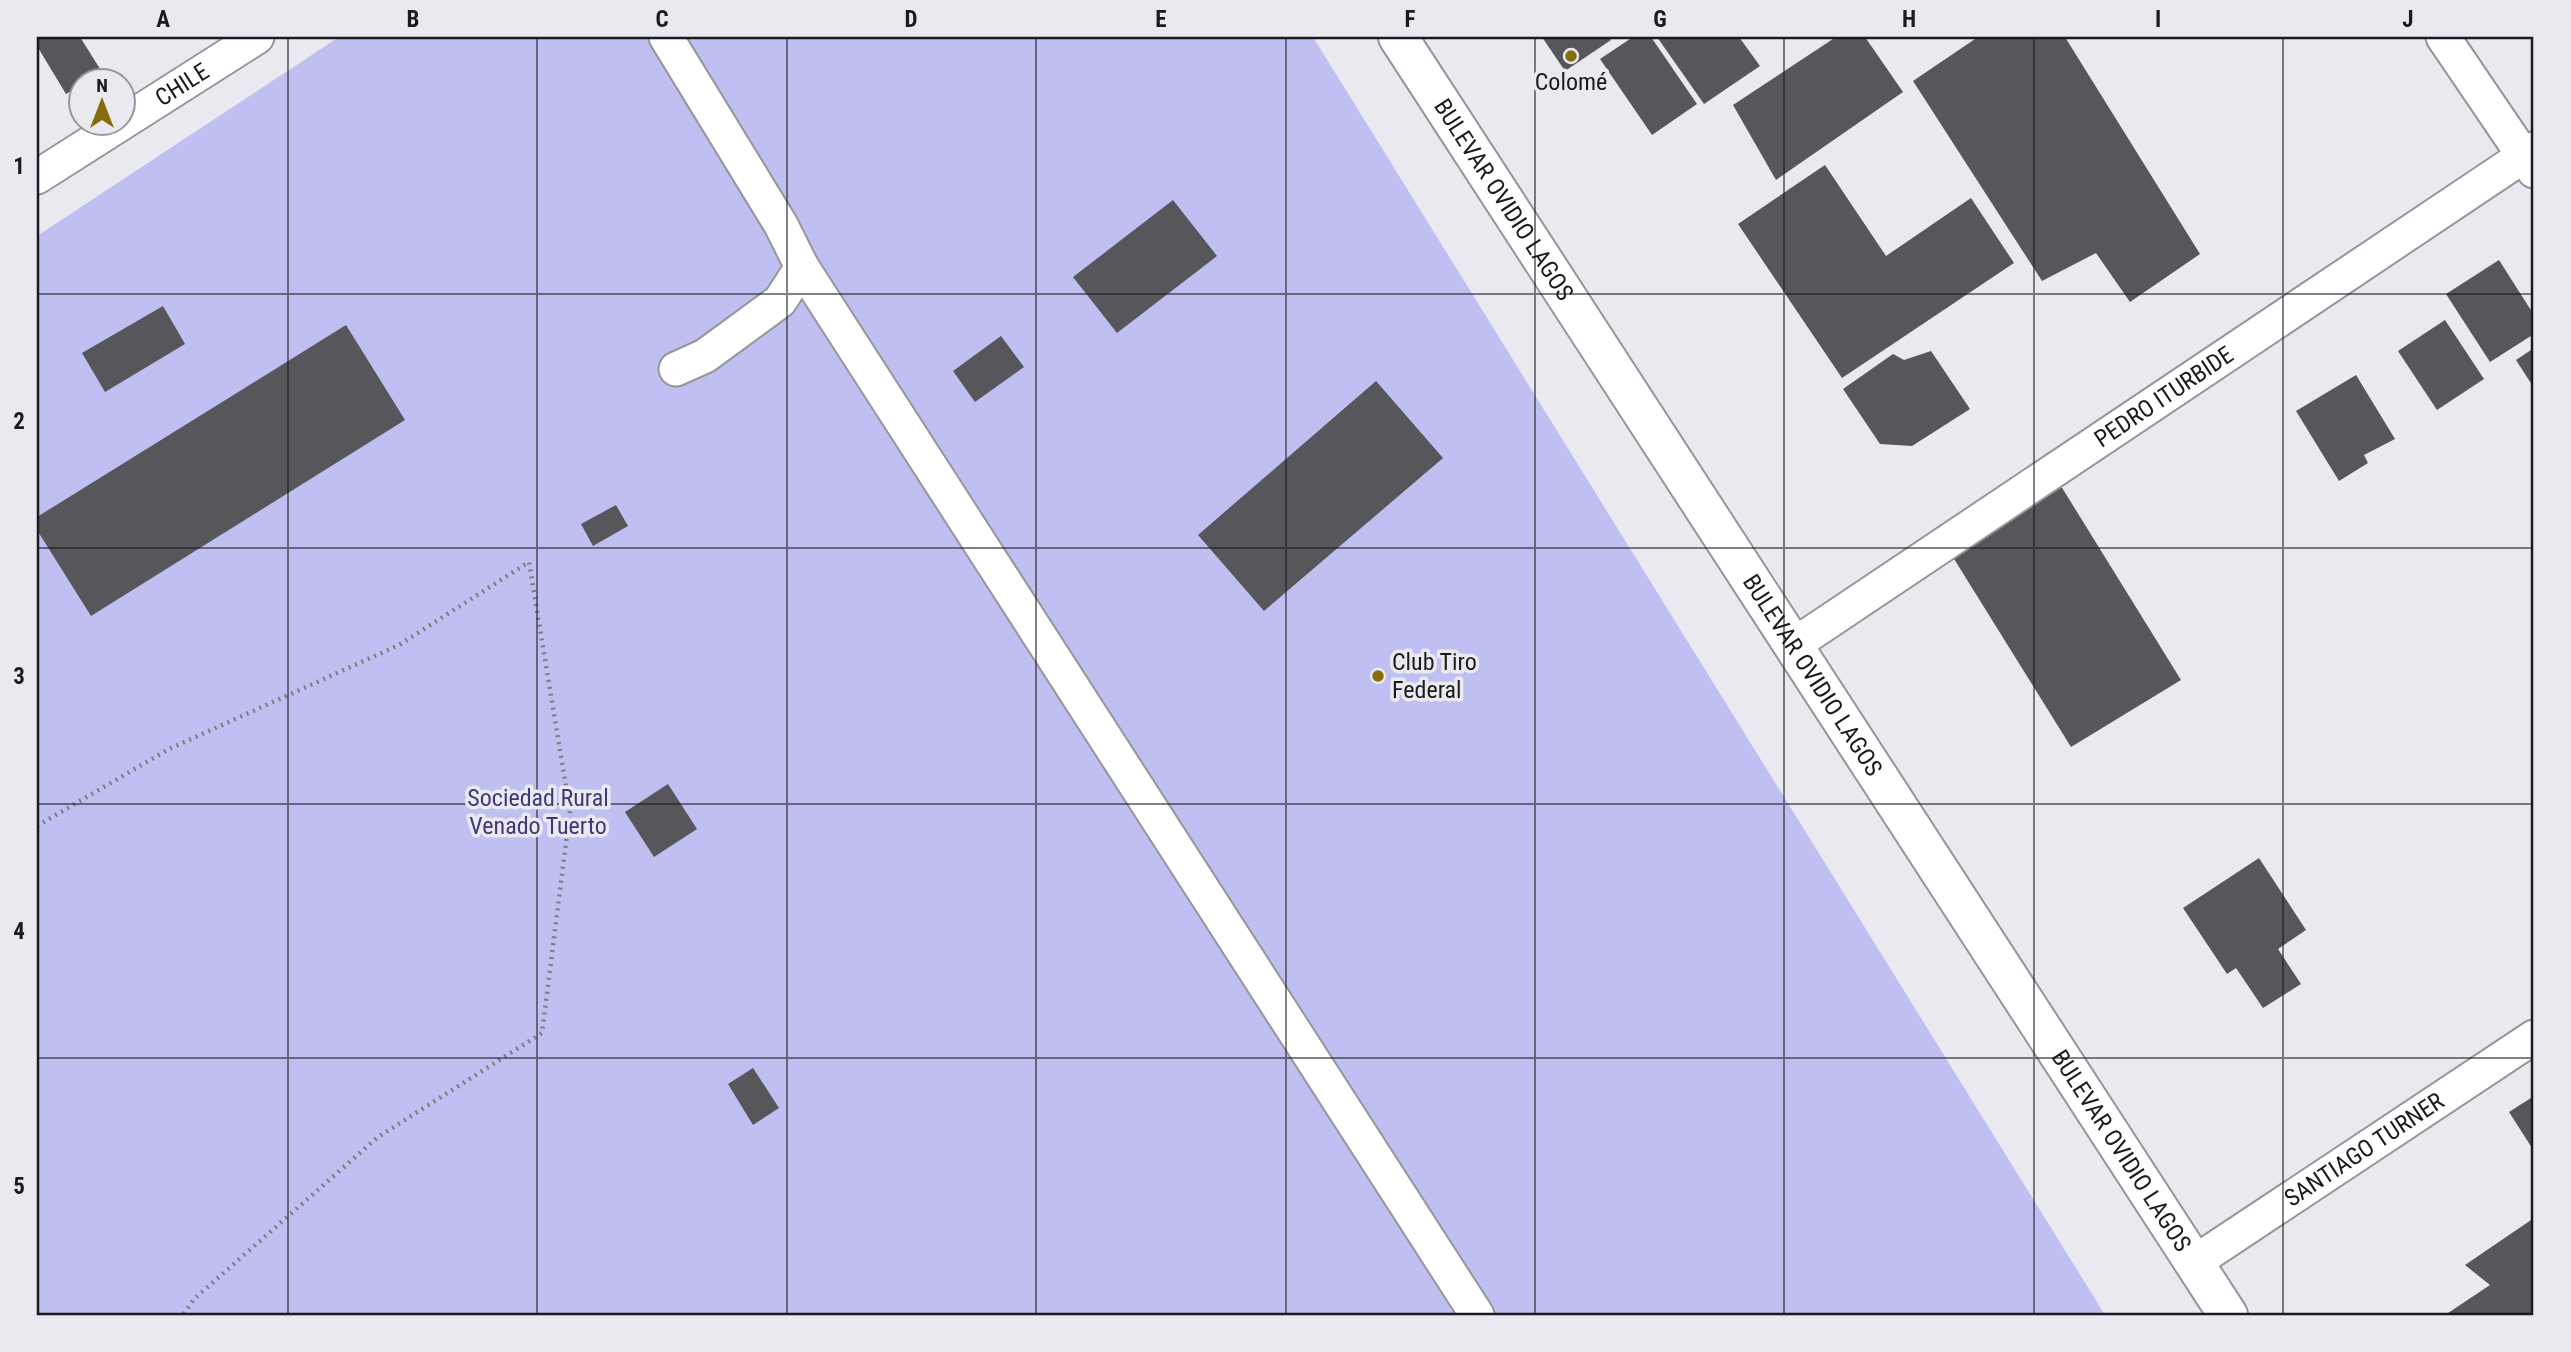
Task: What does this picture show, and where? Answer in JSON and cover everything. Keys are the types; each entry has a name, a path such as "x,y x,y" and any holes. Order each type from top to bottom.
{"highway":[{"name":"BULEVAR OVIDIO LAGOS","path":"1398,37 1795,644 2228,1315"}],"street":[{"name":"CHILE","path":"37,177 257,37"},
{"path":"666,37 781,225 802,267 1477,1315"},
{"path":"2443,37 2531,159"},
{"name":"PEDRO ITURBIDE","path":"1795,644 2531,159"},
{"path":"676,369 705,356 780,301 802,267"},
{"name":"SANTIAGO TURNER","path":"2195,1262 2534,1037"}],"path":[{"path":"37,826 170,750 399,645 529,562 570,811 542,1033 378,1137 194,1299 183,1315"}],"green space":[{"name":"Sociedad Rural Venado Tuerto","path":"339,37 1313,37 2105,1315 37,1315 37,236"}],"building":[{"path":"37,37 80,37 98,66 66,66 66,94 37,46"},
{"name":"Colomé","path":"1542,37 1608,37 1611,40 1565,71"},
{"path":"1633,37 1651,37 1697,104 1652,135 1600,59"},
{"path":"1657,37 1739,37 1760,66 1704,104"},
{"path":"1836,37 1865,37 1903,92 1776,180 1733,105"},
{"path":"1978,37 2065,37 2200,254 2130,302 2096,253 2042,281 1913,81"},
{"path":"1825,165 1886,256 1971,198 2014,263 1842,378 1738,224"},
{"path":"1173,200 1217,256 1117,333 1073,277"},
{"path":"2499,260 2534,315 2534,334 2490,362 2446,294"},
{"path":"163,306 185,344 105,392 82,353"},
{"path":"2445,320 2484,379 2437,410 2398,351"},
{"path":"346,325 405,420 91,616 37,530 37,517"},
{"path":"1001,336 1024,367 975,402 953,371"},
{"path":"2534,348 2534,388 2516,360"},
{"path":"1931,351 1970,409 1912,446 1880,444 1843,389 1893,354 1904,360"},
{"path":"2356,375 2395,439 2364,455 2368,463 2339,481 2296,411"},
{"path":"1376,381 1443,458 1264,611 1198,535"},
{"path":"2056,478 2181,680 2071,747 1946,546"},
{"path":"616,505 628,526 593,546 581,524"},
{"path":"668,784 697,829 654,857 625,812"},
{"path":"2259,858 2306,930 2278,949 2301,984 2263,1008 2236,968 2227,974 2183,908"},
{"path":"753,1068 779,1108 753,1125 728,1084"},
{"path":"2534,1096 2534,1151 2509,1112"},
{"path":"2534,1218 2534,1315 2445,1315 2490,1285 2465,1265"}],"place":[{"name":"Colomé","path":"1571,56"},
{"name":"Club Tiro Federal","path":"1378,676"}]}
